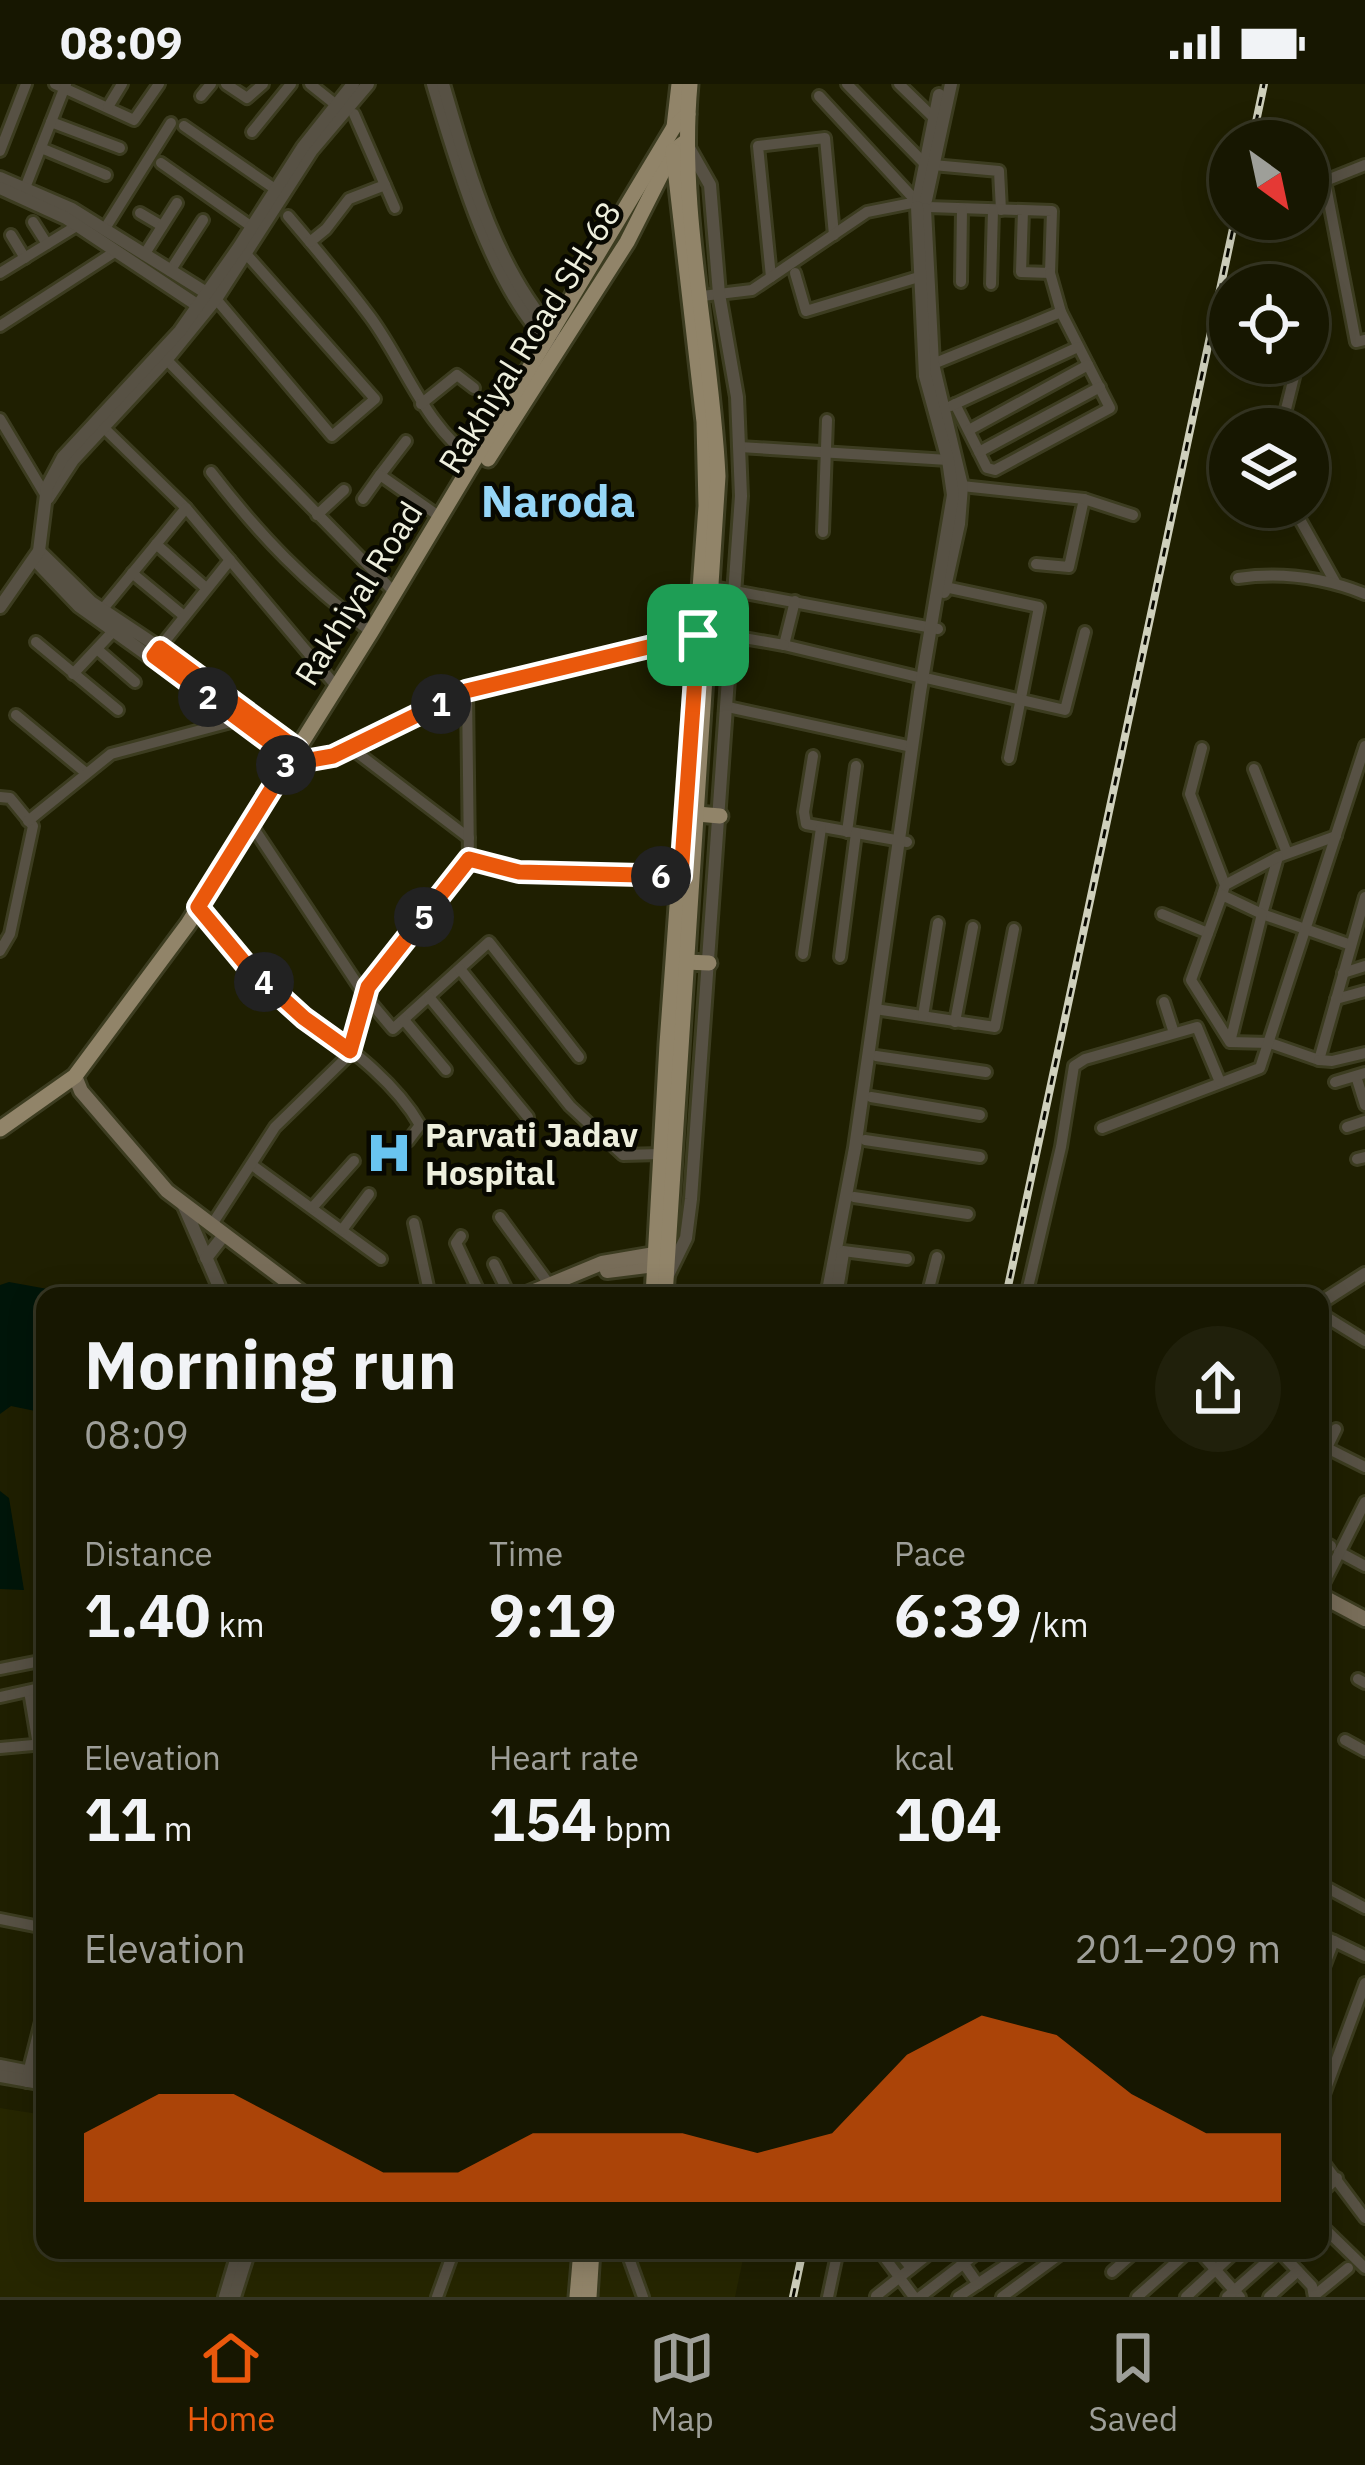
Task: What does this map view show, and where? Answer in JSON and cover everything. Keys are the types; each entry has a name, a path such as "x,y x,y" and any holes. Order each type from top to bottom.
{"main road":[{"path":"656,1287 663,1262 674,958 697,814 718,476 711,295 674,127 680,84"},
{"path":"664,1287 660,1154 704,551 704,422 679,147 690,84"},
{"name":"Rakhiyal Road","path":"2,1131 77,1080 201,909 300,757 336,686 440,517 554,341 674,127 688,114"},
{"name":"Rakhiyal Road SH-68","path":"201,909 255,830 554,341 627,242 679,147"},
{"path":"697,814 720,817"},
{"path":"674,958 709,964"},
{"path":"77,1080 87,1085 184,1201 294,1287"},
{"path":"217,1227 305,1287"},
{"path":"555,1287 608,1270 663,1262"},
{"path":"1329,1598 1365,1619"},
{"path":"577,2297 580,2259"},
{"path":"589,2297 591,2259"}],"street":[{"path":"0,151 26,84"},
{"path":"108,107 122,84"},
{"path":"24,192 62,85 136,119 158,84"},
{"path":"201,96 212,84"},
{"path":"232,86 247,98 263,84"},
{"path":"251,131 291,84"},
{"path":"310,84 335,104"},
{"path":"47,499 207,302 335,104 353,84"},
{"path":"243,250 275,189 368,84"},
{"path":"433,84 467,196 520,303 554,341"},
{"path":"443,84 482,203 554,341"},
{"path":"899,84 934,118"},
{"path":"828,1287 879,1010 953,496 925,376 922,276 922,204 934,118 946,84"},
{"path":"928,164 946,84"},
{"path":"835,113 851,88 928,164 999,171 991,284"},
{"path":"819,96 922,204 933,364 949,406 962,486 934,628"},
{"path":"354,114 395,208"},
{"path":"51,122 120,148"},
{"path":"104,230 178,125 275,189"},
{"path":"771,278 758,146 825,138 834,235"},
{"path":"41,148 106,175"},
{"path":"161,163 252,226"},
{"path":"1365,165 1325,181 1356,342 1365,340"},
{"path":"0,178 207,302"},
{"path":"310,242 349,199 385,185"},
{"path":"0,188 72,209 170,271 207,302 332,436 375,399 243,250"},
{"path":"144,255 177,203"},
{"path":"663,1262 686,1238 736,590 737,398 711,295 752,290 867,212 922,204 1052,211 1050,273 1061,312 1110,408 995,470 987,468 968,430 949,406"},
{"path":"962,209 962,282"},
{"path":"1023,211 1022,272 1050,273"},
{"path":"140,213 163,226"},
{"path":"288,216 371,318 421,404 475,461"},
{"path":"170,271 203,220"},
{"path":"33,222 47,244"},
{"path":"0,273 78,225"},
{"path":"11,235 25,257"},
{"path":"0,326 116,250"},
{"path":"795,273 806,311 922,276"},
{"path":"933,364 1061,312"},
{"path":"949,406 1078,347"},
{"path":"0,608 36,555 47,487 63,457 163,356"},
{"path":"163,356 394,592"},
{"path":"968,430 1088,365"},
{"path":"421,404 457,375 474,388"},
{"path":"979,452 1100,387"},
{"path":"0,419 47,499"},
{"path":"824,532 827,420"},
{"path":"102,427 186,508 336,686"},
{"path":"363,499 406,441"},
{"path":"740,447 948,460"},
{"path":"211,472 301,578 371,632"},
{"path":"380,475 440,517"},
{"path":"962,486 1084,499 1133,515"},
{"path":"317,515 344,490"},
{"path":"1036,564 1069,567 1084,499"},
{"path":"102,610 186,508"},
{"path":"1305,528 1335,582"},
{"path":"156,544 206,588"},
{"path":"36,555 79,606 157,652 300,757 351,748 466,691 698,635"},
{"path":"36,555 118,626"},
{"path":"157,652 230,560"},
{"path":"132,573 184,616"},
{"path":"1238,578 1277,576 1335,582 1365,594"},
{"path":"713,586 934,628"},
{"path":"945,587 1039,608 1009,758"},
{"path":"784,645 796,601"},
{"path":"73,674 118,626"},
{"path":"732,636 1065,710 1085,632"},
{"path":"37,642 118,710"},
{"path":"97,649 135,682"},
{"path":"903,841 926,679"},
{"path":"206,1258 217,1227 275,1127 350,1051 368,987 469,859 466,691"},
{"path":"728,707 913,747"},
{"path":"16,715 86,772"},
{"path":"28,821 111,754 245,718"},
{"path":"1102,1128 1256,1071 1264,1061 1365,746"},
{"path":"351,748 469,838"},
{"path":"1202,748 1190,794 1224,890 1262,914 1351,945"},
{"path":"813,756 806,824 903,841"},
{"path":"840,956 856,766"},
{"path":"1230,1042 1262,914 1283,855 1254,769"},
{"path":"0,797 10,798 33,826 10,934 0,951"},
{"path":"803,954 821,828"},
{"path":"255,830 366,997 393,1029 489,942 580,1057"},
{"path":"1230,1042 1191,980 1224,890 1283,855 1336,836"},
{"path":"469,859 519,872 681,876"},
{"path":"1319,1060 1365,897"},
{"path":"201,909 248,967 396,1092 420,1129 408,1141"},
{"path":"1162,914 1208,933"},
{"path":"923,1016 938,923"},
{"path":"956,1022 973,927"},
{"path":"879,1010 995,1027 1014,929"},
{"path":"1343,973 1365,966"},
{"path":"460,969 570,1106 623,1155 660,1154"},
{"path":"1336,999 1365,992"},
{"path":"429,997 528,1118"},
{"path":"1164,1002 1174,1033"},
{"path":"837,1287 865,1140 879,1010"},
{"path":"404,1019 446,1070"},
{"path":"1028,1287 1061,1147 1074,1066 1199,1029 1220,1082"},
{"path":"1230,1042 1270,1043 1319,1060 1365,1053"},
{"path":"876,1057 986,1072"},
{"path":"1335,1082 1360,1074 1365,1105"},
{"path":"871,1097 980,1115"},
{"path":"1347,1127 1365,1121"},
{"path":"865,1140 980,1157"},
{"path":"312,1208 354,1161"},
{"path":"252,1165 381,1259"},
{"path":"342,1230 369,1194"},
{"path":"854,1197 968,1214"},
{"path":"184,1201 219,1287"},
{"path":"500,1217 544,1287"},
{"path":"413,1223 428,1287"},
{"path":"461,1237 456,1244 477,1287"},
{"path":"843,1251 907,1258"},
{"path":"929,1287 937,1257"},
{"path":"494,1264 506,1287"},
{"path":"1329,1297 1365,1274"},
{"path":"1329,1318 1365,1341"},
{"path":"1329,1444 1336,1429"},
{"path":"1329,1449 1365,1467"},
{"path":"1365,1502 1362,1517 1330,1546 1365,1566"},
{"path":"0,1669 36,1662"},
{"path":"0,1697 36,1689"},
{"path":"29,1691 36,1722"},
{"path":"1345,1740 1365,1751"},
{"path":"0,1748 36,1745"},
{"path":"1329,1889 1365,1908"},
{"path":"0,1919 36,1926"},
{"path":"1329,1939 1365,1956"},
{"path":"1329,1954 1334,1941"},
{"path":"1329,2081 1365,1983"},
{"path":"28,2076 36,2045"},
{"path":"0,2066 36,2078"},
{"path":"0,2076 28,2076"},
{"path":"1329,2169 1365,2218"},
{"path":"1329,2186 1337,2178"},
{"path":"1329,2235 1350,2262 1365,2268"},
{"path":"1287,2259 1314,2296 1365,2244"},
{"path":"224,2297 236,2259"},
{"path":"234,2297 246,2259"},
{"path":"437,2297 451,2259"},
{"path":"629,2259 643,2297"},
{"path":"828,2297 836,2259"},
{"path":"886,2259 917,2297 968,2259"},
{"path":"904,2259 911,2268"},
{"path":"874,2294 917,2259"},
{"path":"961,2259 978,2284"},
{"path":"958,2297 1015,2259"},
{"path":"1002,2297 1054,2259"},
{"path":"1112,2272 1127,2259"},
{"path":"1137,2297 1183,2259"},
{"path":"1203,2259 1234,2295 1269,2259"},
{"path":"1186,2297 1227,2259"},
{"path":"1269,2297 1298,2271"}],"shaded area":[{"path":"0,1285 36,1287 36,1411 11,1406 0,1414"},
{"path":"0,1491 9,1498 24,1590 0,1589"},
{"path":"0,2108 36,2114 36,2259 743,2259 735,2297 0,2297"}],"railway":[{"path":"1256,120 1264,84"},
{"path":"1008,1287 1231,240"},
{"path":"793,2297 801,2259"}],"place":[{"name":"Parvati Jadav Hospital","path":"389,1153"}],"district":[{"name":"Naroda","path":"558,500"}],"route":[{"path":"698,635 466,691 333,756 299,762 291,758 239,720 154,656 160,648 297,749 291,758 198,907 248,967 304,1018 350,1051 368,987 469,859 519,872 681,876 698,635"}]}
